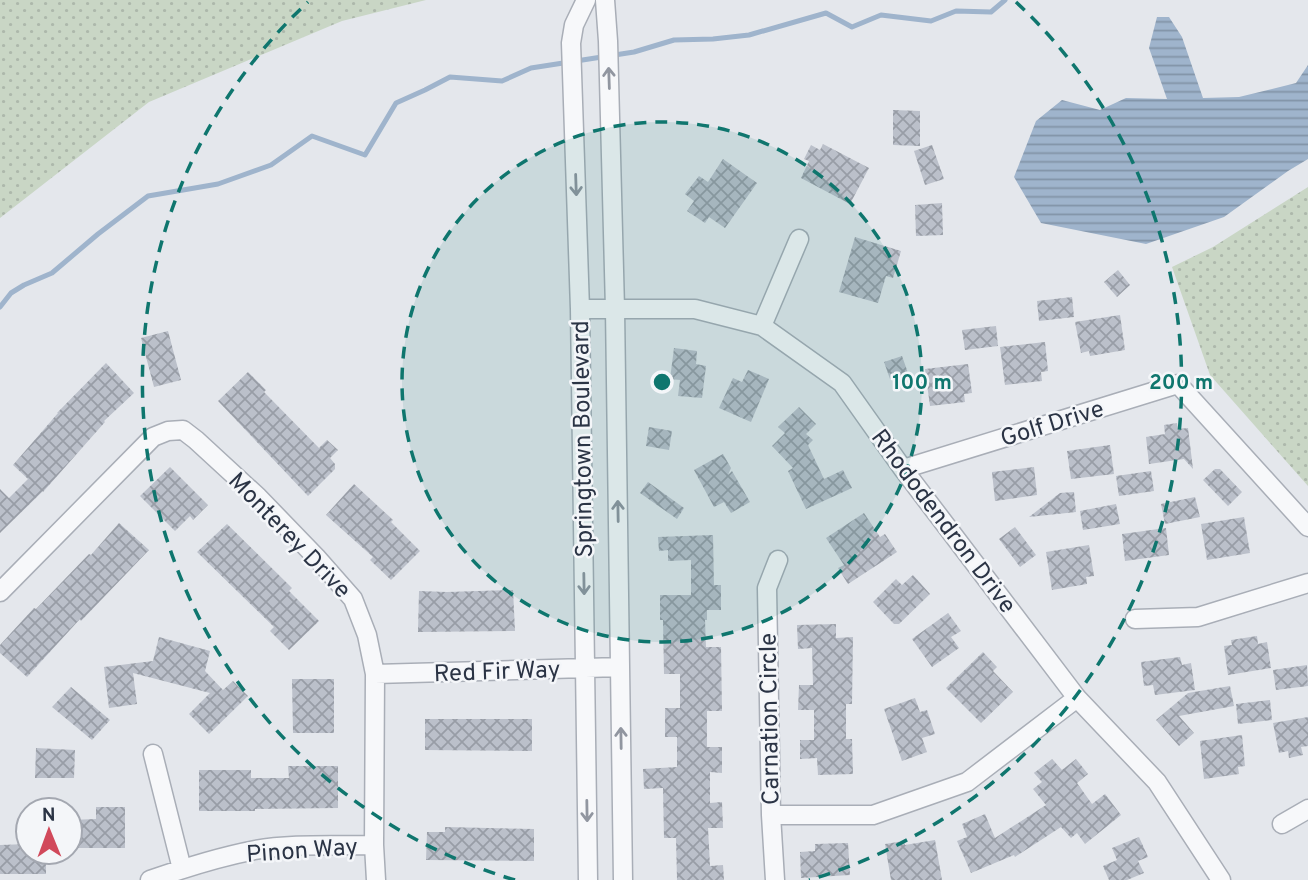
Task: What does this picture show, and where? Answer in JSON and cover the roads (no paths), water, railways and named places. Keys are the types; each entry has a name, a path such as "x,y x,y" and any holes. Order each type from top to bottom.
{"street":[{"name":"Springtown Boulevard","path":"586,0 574,25 571,43 580,309 588,880"},
{"name":"Springtown Boulevard","path":"605,0 615,309 623,880"},
{"path":"762,327 799,239"},
{"name":"Rhododendron Drive","path":"580,309 695,309 762,327 842,383 903,469 1077,698 1157,782 1214,877"},
{"name":"Golf Drive","path":"903,469 1178,384 1308,527"},
{"name":"Monterey Drive","path":"0,592 153,437 168,431 183,430 258,497 353,599 368,635 375,674 376,880"},
{"name":"Carnation Circle","path":"775,880 771,815 767,588 778,560"},
{"path":"1135,619 1198,618 1308,583"},
{"name":"Red Fir Way","path":"375,674 620,667"},
{"path":"771,815 873,815 967,782 1077,698"},
{"path":"153,754 182,869"},
{"path":"1282,824 1308,808"},
{"name":"Pinon Way","path":"150,880 256,850 374,845"}],"water":[{"path":"1157,17 1169,17 1182,37 1203,98 1239,97 1296,83 1308,65 1308,159 1224,217 1146,244 1041,223 1014,177 1036,121 1062,100 1100,110 1126,98 1167,99 1149,48"}],"waterway":[{"path":"0,307 11,293 52,273 148,196 218,184 271,165 312,136 365,155 396,103 450,77 502,81 531,68 634,52 674,40 749,35 826,13 852,27 881,15 931,21 956,11 991,12 1005,0"}]}
